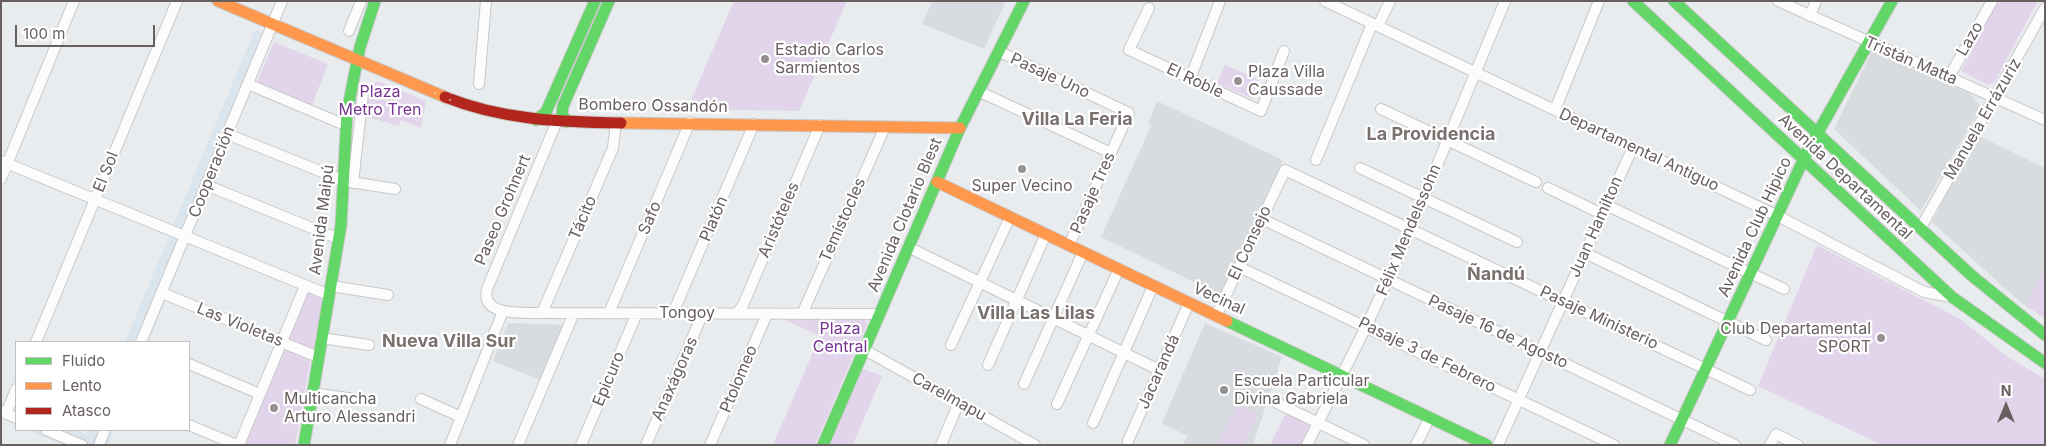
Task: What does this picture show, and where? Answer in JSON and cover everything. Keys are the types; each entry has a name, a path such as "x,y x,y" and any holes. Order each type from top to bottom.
{"main road":[{"name":"Bombero Ossandón","path":"218,1 463,104 501,115 536,120 562,121 960,128"},
{"name":"Avenida Maipú","path":"304,445 349,182 348,112 358,59 375,1"},
{"name":"Paseo Grohnert","path":"562,121 562,110 609,1"},
{"name":"Avenida Clotario Blest","path":"823,445 960,128 1024,1"},
{"name":"Avenida Departamental","path":"1633,1 1952,297 2045,363"},
{"name":"Avenida Departamental","path":"1674,1 1920,229 1996,297 2045,335"},
{"name":"Avenida Club Hípico","path":"1670,445 1817,133 1892,1"},
{"path":"536,120 544,115 549,106 593,5 603,14"},
{"name":"Vecinal","path":"937,182 1216,316 1342,374 1487,445"}],"street":[{"path":"1,179 4,162 74,1"},
{"name":"El Sol","path":"36,341 177,1"},
{"name":"Cooperación","path":"142,341 282,1"},
{"path":"349,32 360,1"},
{"path":"479,84 486,1"},
{"path":"1190,79 1220,1"},
{"name":"Departamental Antiguo","path":"1325,1 1778,216 1924,292 1952,297"},
{"path":"1316,160 1375,25 1390,1"},
{"name":"Félix Mendelssohn","path":"1307,445 1366,327 1410,231 1505,1"},
{"path":"1555,110 1599,1"},
{"name":"Tristán Matta","path":"1778,1 2045,120"},
{"path":"1810,16 1816,1"},
{"name":"Lazo","path":"1949,78 1992,1"},
{"name":"El Roble","path":"1149,8 1129,50 1262,111 1284,51"},
{"name":"Manuela Errázuriz","path":"1920,229 2045,8"},
{"name":"Pasaje Uno","path":"998,51 1129,113"},
{"path":"248,84 340,123"},
{"path":"978,91 1111,153"},
{"name":"Avenida Maipú","path":"349,182 363,93"},
{"path":"1381,109 1536,182"},
{"name":"Pasaje Tres","path":"1069,245 1129,113"},
{"name":"Paseo Grohnert","path":"500,311 487,301 487,289 562,121"},
{"name":"Tácito","path":"542,313 614,148 616,122"},
{"name":"Safo","path":"609,313 690,122"},
{"name":"Platón","path":"673,313 754,124"},
{"name":"Aristóteles","path":"737,313 743,304 820,125"},
{"name":"Temístocles","path":"802,314 885,127"},
{"path":"227,134 349,182 395,190"},
{"name":"Juan Hamilton","path":"1498,445 1633,147"},
{"path":"4,162 305,286 330,290 388,294"},
{"path":"1360,168 1517,242"},
{"name":"El Consejo","path":"1216,316 1285,170"},
{"name":"Pasaje Ministerio","path":"1285,170 1410,231 1750,390"},
{"path":"206,185 339,239"},
{"path":"1548,188 1604,209 1784,289"},
{"path":"951,345 1010,217"},
{"name":"Pasaje 16 de Agosto","path":"1262,218 1735,445"},
{"path":"988,365 1046,234"},
{"path":"908,247 1160,370"},
{"path":"1024,384 1083,252"},
{"path":"1585,253 1766,340"},
{"name":"Pasaje 3 de Febrero","path":"1239,267 1614,445"},
{"path":"1056,404 1119,269"},
{"path":"190,425 238,445 305,286"},
{"path":"1093,423 1153,286"},
{"name":"Las Violetas","path":"162,294 318,357"},
{"name":"Jacarandá","path":"1128,441 1189,303"},
{"path":"450,445 500,311"},
{"name":"Tongoy","path":"500,311 542,313 879,314"},
{"path":"518,445 574,313"},
{"name":"Epicuro","path":"581,445 637,313"},
{"name":"Anaxágoras","path":"646,445 703,313"},
{"name":"Ptolomeo","path":"710,445 767,314"},
{"path":"321,338 369,345"},
{"name":"Carelmapu","path":"864,349 1032,444"},
{"path":"190,364 260,394"},
{"path":"4,412 15,391"},
{"path":"312,392 362,400"},
{"path":"421,399 461,417"},
{"path":"941,445 959,402"},
{"path":"1277,403 1364,445"},
{"path":"1416,445 1430,417"},
{"path":"48,431 82,445"},
{"path":"99,445 105,431"},
{"path":"1770,445 1776,434 1798,445"}],"shaded area":[{"path":"932,1 1006,1 984,49 922,24"},
{"path":"255,29 272,36 149,341 125,341"},
{"path":"1872,51 1969,93 1979,104 1979,110 1921,211 1834,129"},
{"path":"1157,101 1283,160 1221,295 1101,237 1151,126 1148,124"},
{"path":"1977,135 2045,168 2045,318 2020,302 1932,222"},
{"path":"508,323 565,325 543,381 493,361"},
{"name":"Escuela Particular Divina Gabriela","path":"1205,323 1282,357 1253,445 1183,445 1187,436 1162,423"},
{"path":"29,431 77,431 86,434 88,431 114,431 108,445 63,445"}],"green space":[{"name":"Estadio Carlos Sarmientos","path":"734,1 847,1 799,111 687,109"},
{"path":"1998,1 2038,1 1994,83 1988,85 1961,71"},
{"path":"274,42 328,64 312,105 257,82"},
{"name":"Plaza Villa Caussade","path":"1225,65 1259,80 1251,98 1217,83"},
{"name":"Plaza Metro Tren","path":"378,81 426,101 421,128 401,120 399,126 358,114 363,90"},
{"name":"Club Departamental SPORT","path":"1817,245 1960,319 2008,357 2045,379 2045,445 1882,445 1758,386"},
{"path":"2045,268 2045,318 2026,306"},
{"path":"305,290 323,297 313,353 286,341"},
{"name":"Plaza Central","path":"864,318 867,324 815,445 773,445 820,336 783,319"},
{"path":"282,347 311,357 295,445 244,445"},
{"path":"861,368 882,376 853,445 829,445"},
{"path":"1238,404 1258,415 1243,445 1223,445 1218,442"},
{"path":"1286,413 1311,425 1301,445 1270,445"}],"railway":[{"path":"372,445 434,103 448,1"},
{"path":"389,445 452,89 464,1"}],"traffic: fast":[{"path":"304,445 341,225 347,112 360,47 375,1"},
{"path":"536,120 546,112 595,1"},
{"path":"567,122 562,114 563,106 609,1"},
{"path":"823,445 960,128 1024,1"},
{"path":"1633,1 1952,297 2045,363"},
{"path":"1674,1 1971,275 2045,335"},
{"path":"1670,445 1808,150 1892,1"},
{"path":"1227,321 1487,445"}],"traffic: slow":[{"path":"218,1 445,97"},
{"path":"621,123 960,128"},
{"path":"937,182 1227,321"}],"traffic: jam":[{"path":"445,97 466,105 510,115 576,122 621,123"}],"place":[{"name":"Estadio Carlos Sarmientos","path":"765,59"},
{"name":"Plaza Villa Caussade","path":"1238,81"},
{"name":"Super Vecino","path":"1022,169"},
{"name":"Club Departamental SPORT","path":"1881,338"},
{"name":"Escuela Particular Divina Gabriela","path":"1224,390"},
{"name":"Multicancha Arturo Alessandri","path":"274,408"}],"district":[{"name":"Villa La Feria","path":"1077,120"},
{"name":"La Providencia","path":"1431,135"},
{"name":"Ñandú","path":"1496,275"},
{"name":"Villa Las Lilas","path":"1036,314"},
{"name":"Nueva Villa Sur","path":"449,342"}]}
